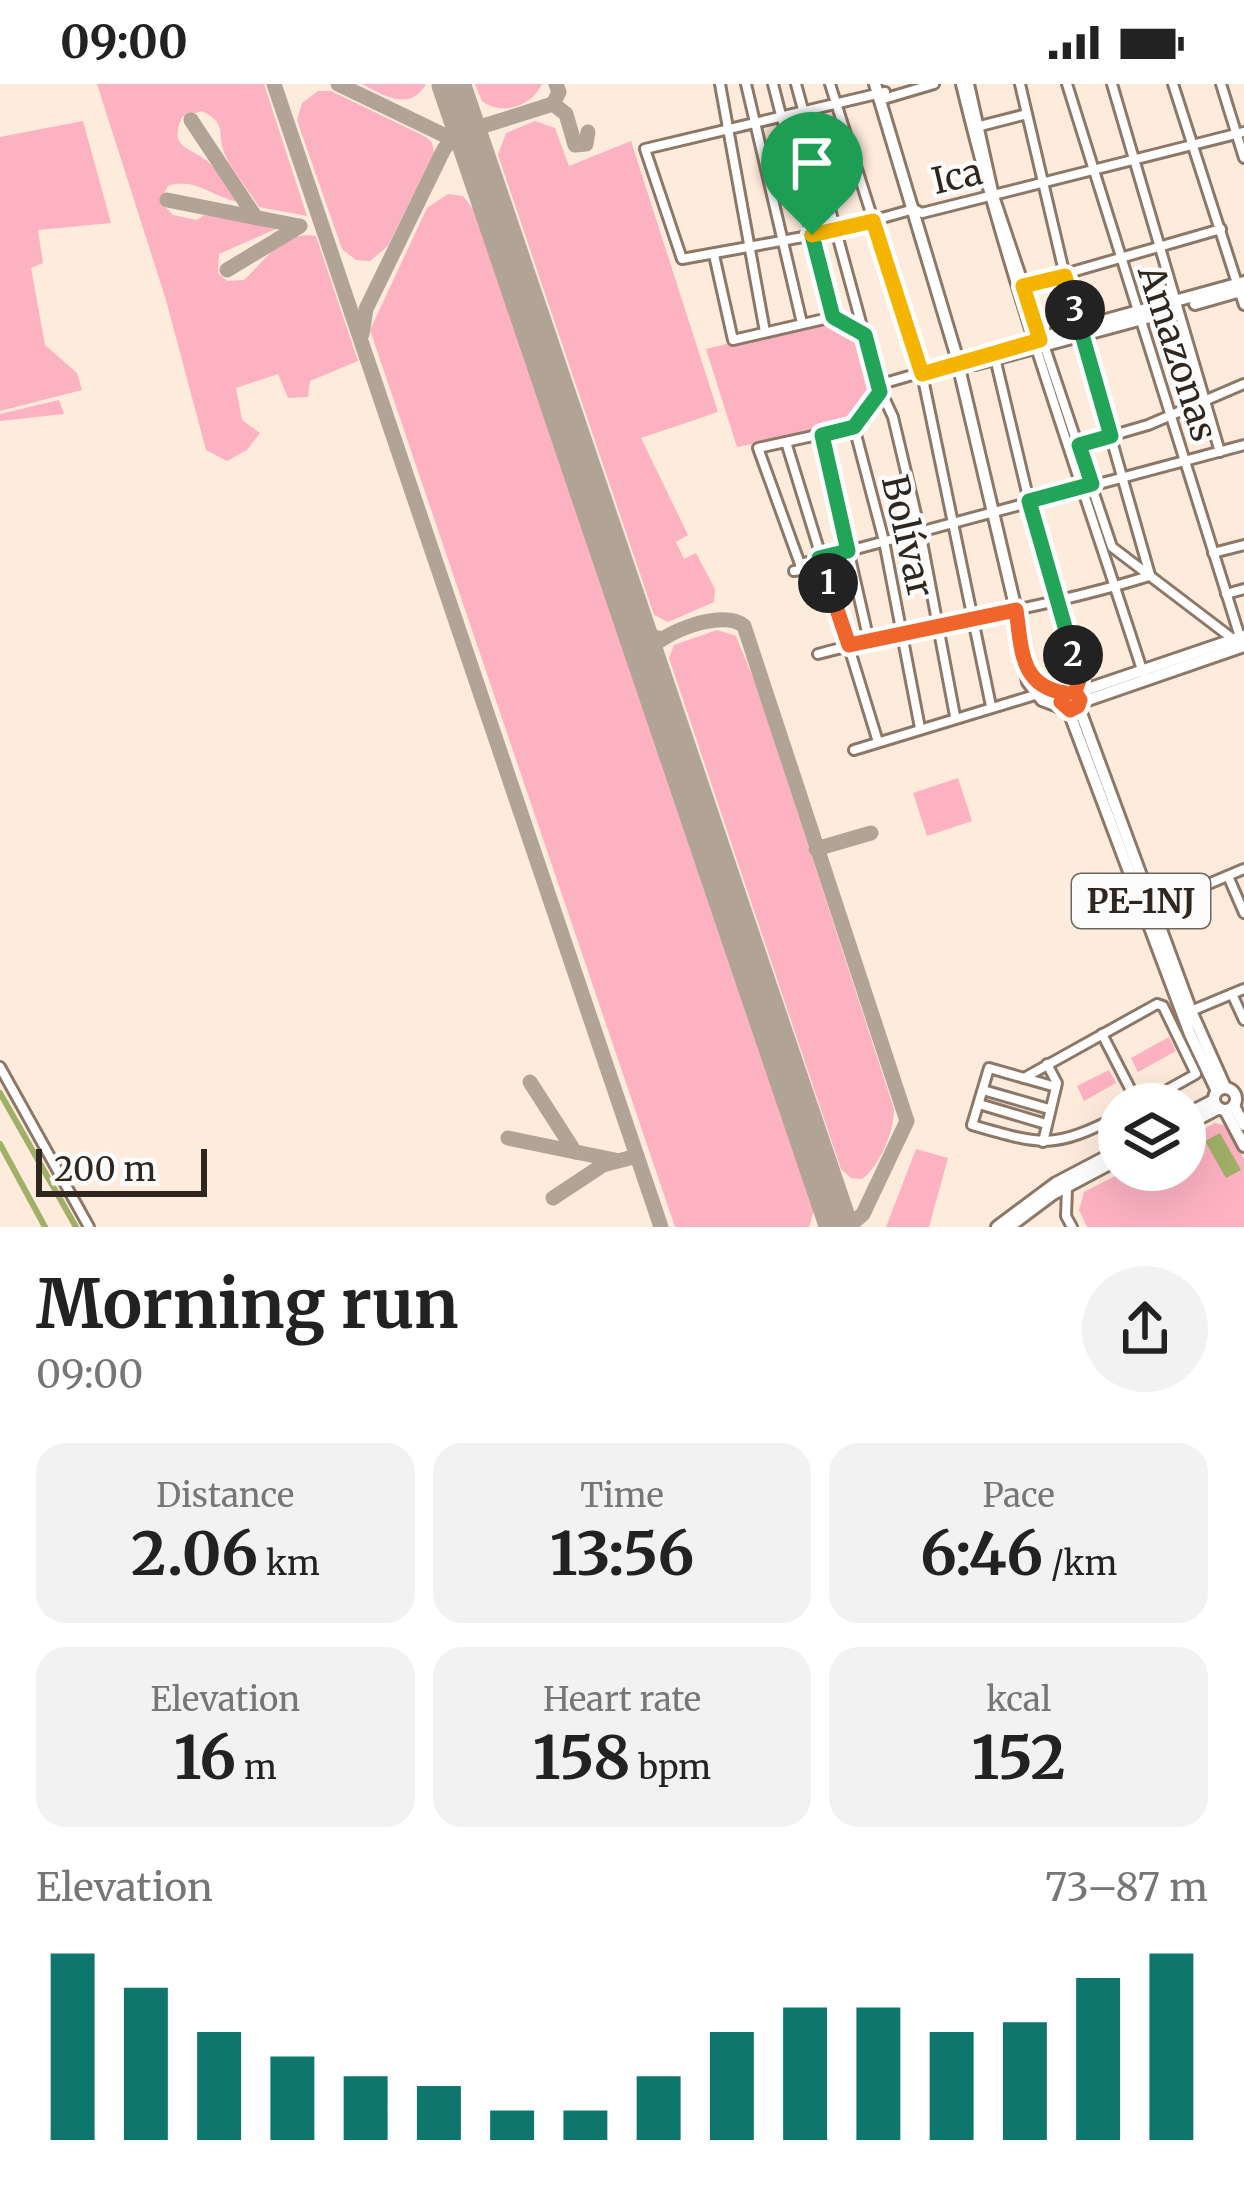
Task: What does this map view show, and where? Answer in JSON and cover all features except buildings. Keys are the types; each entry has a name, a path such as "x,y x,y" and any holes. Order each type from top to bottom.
{"main road":[{"path":"881,92 959,364 1017,599 1025,670 1035,694 1073,701 1240,640"},
{"path":"959,364 1242,287"},
{"path":"1025,670 1036,683 1073,701"},
{"name":"PE-1NJ","path":"1073,701 1190,1034 1229,1097"},
{"name":"PE-1NJ","path":"1099,775 1191,1011 1190,1034"},
{"path":"1229,1097 1244,1125"},
{"path":"1229,1097 1244,1146"},
{"path":"997,1227 1098,1163"},
{"path":"1009,1227 1040,1198 1098,1170"}],"street":[{"path":"720,84 765,332"},
{"path":"746,84 802,323"},
{"path":"773,84 833,317"},
{"path":"796,84 879,388 889,401 956,716"},
{"path":"830,84 922,374 991,706"},
{"path":"729,128 934,84"},
{"path":"965,84 980,126 991,196 1023,286 1037,345 1079,445 1143,674"},
{"path":"965,84 991,196 1037,345 1112,547 1240,640"},
{"path":"1020,84 1065,276 1150,576"},
{"name":"Amazonas","path":"1067,84 1240,640"},
{"path":"1112,84 1220,452"},
{"path":"1173,84 1242,287 1244,305"},
{"path":"1221,84 1240,133 1244,158"},
{"path":"980,126 1027,115"},
{"name":"Ica","path":"729,128 645,149 682,260 991,196 1240,133"},
{"path":"1023,286 1221,229"},
{"path":"714,255 732,340 833,317 865,335"},
{"path":"994,356 1079,680 1073,701"},
{"path":"959,364 879,388 854,427 758,448 797,568 819,558 1244,445"},
{"path":"1079,445 1171,416 1244,383"},
{"name":"Bolívar","path":"854,427 884,541 920,728"},
{"path":"822,435 868,641"},
{"path":"787,442 878,742"},
{"path":"1213,553 1244,544"},
{"path":"818,654 1150,576"},
{"path":"1226,594 1244,589"},
{"path":"854,750 1035,694"},
{"path":"1154,907 1244,868"},
{"path":"1228,875 1244,913"},
{"path":"1191,1011 1244,989"},
{"path":"1232,994 1244,1019"},
{"path":"1024,1078 1157,1004 1190,1034 1196,1074 1179,1083"},
{"path":"1102,1034 1129,1083"},
{"path":"1043,1143 1056,1087 1047,1064"},
{"path":"0,1067 89,1227"},
{"path":"1056,1087 989,1068 972,1125 1043,1143 1080,1136 1098,1127"},
{"path":"983,1090 1049,1109"},
{"path":"979,1104 1046,1124"},
{"path":"1066,1216 1067,1186"},
{"path":"1040,1198 1066,1216 1072,1227"}],"shaded area":[{"path":"97,84 264,84 307,216 259,207 225,155 218,124 202,111 182,117 179,141 211,165 237,202 186,184 168,186 160,201 173,215 197,220 204,215 278,228 219,254 218,273 227,281 244,280 284,242 316,236 358,361 310,381 308,397 288,398 278,374 236,388 242,420 260,433 247,450 227,461 206,450 166,300"},
{"path":"362,84 426,84 420,93 405,99 388,97"},
{"path":"475,84 542,84 523,103 498,108 482,101"},
{"path":"318,91 331,91 432,143 434,153 388,246 370,261 356,260 342,249 297,120 302,103"},
{"path":"83,121 111,223 38,230 43,263 31,268 45,345 77,373 82,390 0,411 0,137"},
{"path":"535,121 555,128 569,166 631,141 718,412 641,438 688,535 676,542 684,559 696,553 715,589 714,602 668,622 654,615 498,155 506,133"},
{"path":"448,194 463,196 476,213 814,1210 809,1227 675,1227 370,330 427,208"},
{"path":"831,319 855,334 871,401 854,424 737,447 706,349"},
{"path":"59,400 64,414 0,421 0,414"},
{"path":"717,630 736,636 756,685 894,1109 885,1147 862,1179 851,1178 841,1169 669,658 674,645"},
{"path":"958,778 972,821 927,836 913,793"},
{"path":"1169,1037 1176,1051 1138,1072 1131,1058"},
{"path":"1109,1070 1116,1083 1098,1083 1098,1093 1084,1101 1077,1086"},
{"path":"1215,1123 1227,1126 1244,1159 1244,1227 1087,1227 1079,1210 1084,1192 1098,1185 1098,1191 1206,1191 1206,1128"},
{"path":"1220,1133 1241,1170 1226,1178 1206,1140"},
{"path":"916,1149 948,1158 929,1227 886,1227"}],"waterway":[{"path":"0,1093 76,1227"},
{"path":"0,1144 45,1227"}],"taxiway":[{"path":"274,84 661,1227"},
{"path":"338,84 448,137 553,104"},
{"path":"553,104 559,92 556,84"},
{"path":"553,104 566,114 575,145 586,144 588,132"},
{"path":"191,120 256,218"},
{"path":"362,334 366,309 454,137"},
{"path":"167,200 299,226"},
{"path":"227,270 300,226"},
{"path":"645,655 676,631 707,621 734,621 744,626 907,1121 863,1214 848,1227"},
{"path":"636,628 648,638 659,638"},
{"path":"816,849 871,833"},
{"path":"530,1082 575,1152"},
{"path":"508,1138 615,1160"},
{"path":"553,1198 603,1165 637,1156"}],"runway":[{"path":"451,84 839,1227"}],"route":[{"path":"873,221 922,374 1040,340 1023,286 1065,276 1111,436 1079,445 1092,484 1029,501 1078,674 1075,692 1080,700 1075,709 1063,705 1065,693 1046,689 1025,670 1016,610 849,645 819,558 848,551 822,435 854,427 880,392 865,335 833,317 812,235 873,221"}]}
